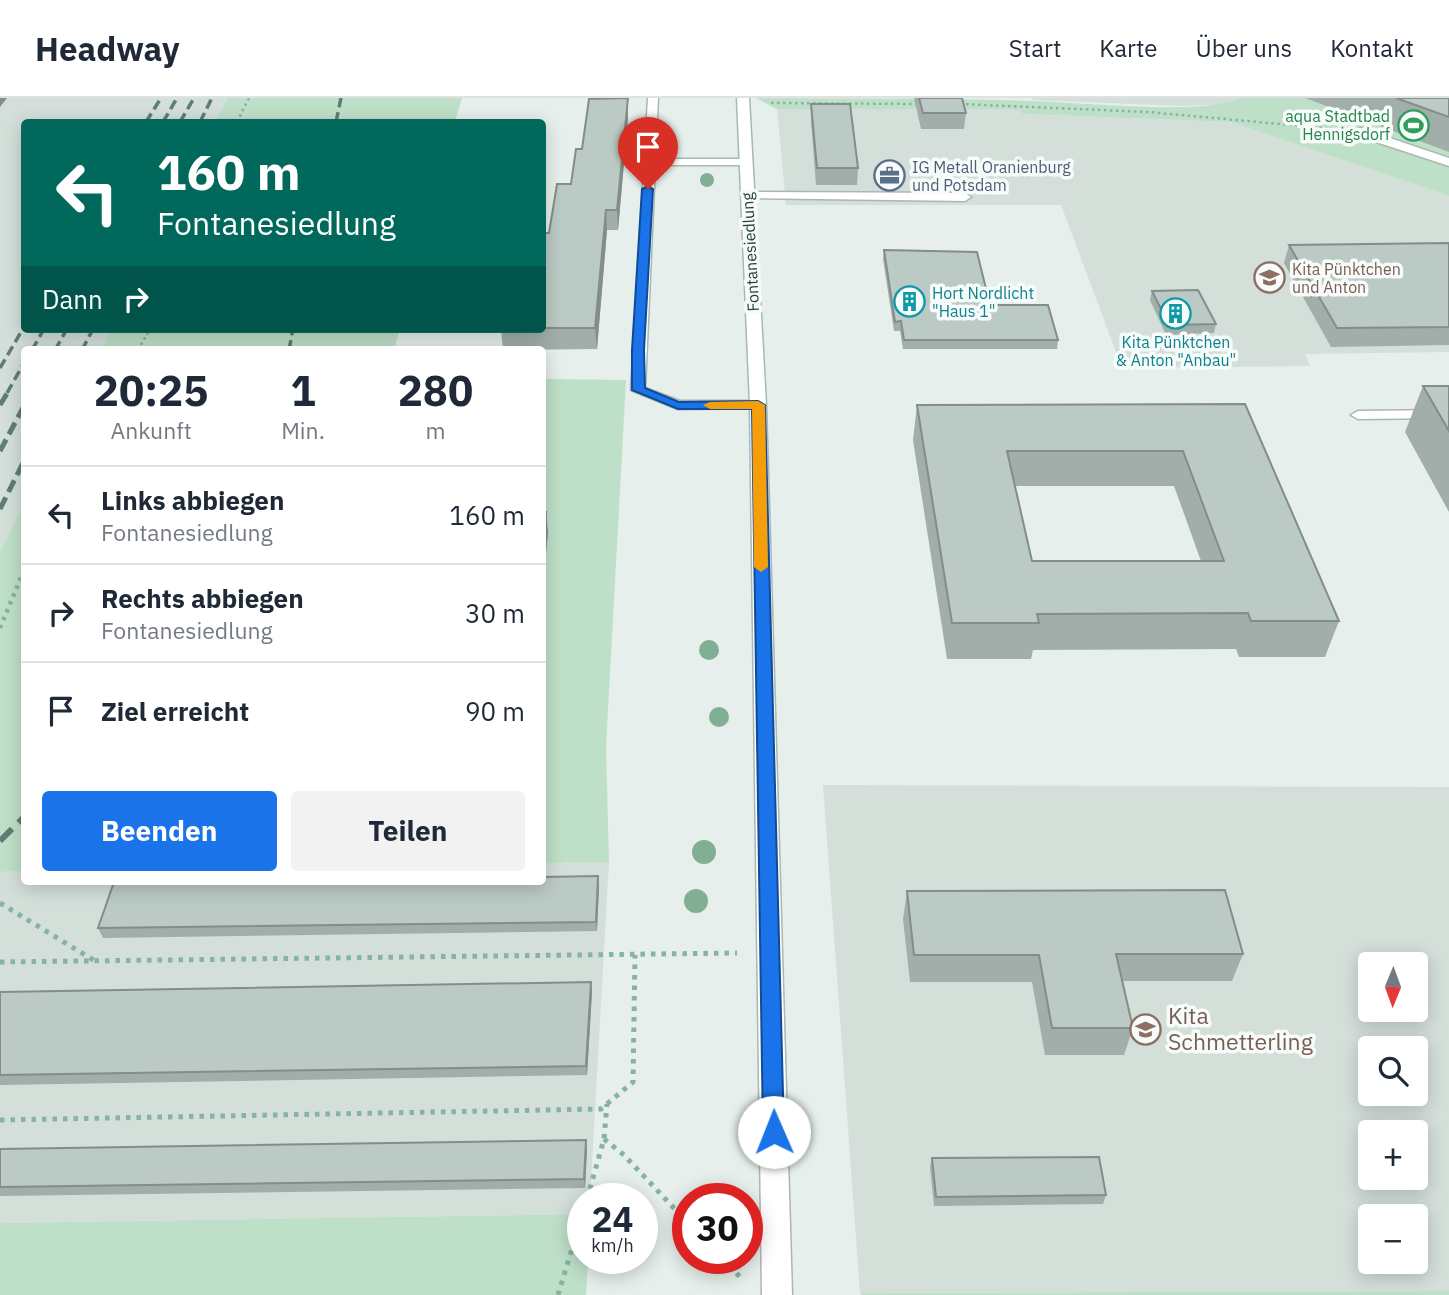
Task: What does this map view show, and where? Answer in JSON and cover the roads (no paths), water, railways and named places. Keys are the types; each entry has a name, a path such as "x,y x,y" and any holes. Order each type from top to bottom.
{"street":[{"name":"Fontanesiedlung","path":"743,101 758,405 778,1295"},
{"path":"1360,132 1449,162"}],"lane":[{"path":"653,98 638,390 678,405 758,405"},
{"path":"649,162 746,162"},
{"path":"747,196 965,197"},
{"path":"1358,415 1449,414"}],"railway":[{"path":"148,119 161,98"},
{"path":"165,119 177,98"},
{"path":"182,119 194,98"},
{"path":"202,119 212,98"},
{"path":"337,119 341,98"},
{"path":"0,368 21,332"},
{"path":"34,346 42,333"},
{"path":"57,346 65,333"},
{"path":"84,346 91,333"},
{"path":"290,346 292,333"},
{"path":"7,393 21,368"},
{"path":"0,405 8,392"},
{"path":"0,451 21,412"},
{"path":"0,509 21,467"},
{"path":"0,841 21,820"}],"place":[{"name":"aqua Stadtbad Hennigsdorf","path":"1413,125"},
{"name":"IG Metall Oranienburg und Potsdam","path":"889,176"},
{"name":"Kita Pünktchen und Anton","path":"1269,278"},
{"name":"Hort Nordlicht \"Haus 1\"","path":"909,302"},
{"name":"Kita Pünktchen & Anton \"Anbau\"","path":"1176,313"},
{"name":"Kita Schmetterling","path":"1145,1029"}]}
